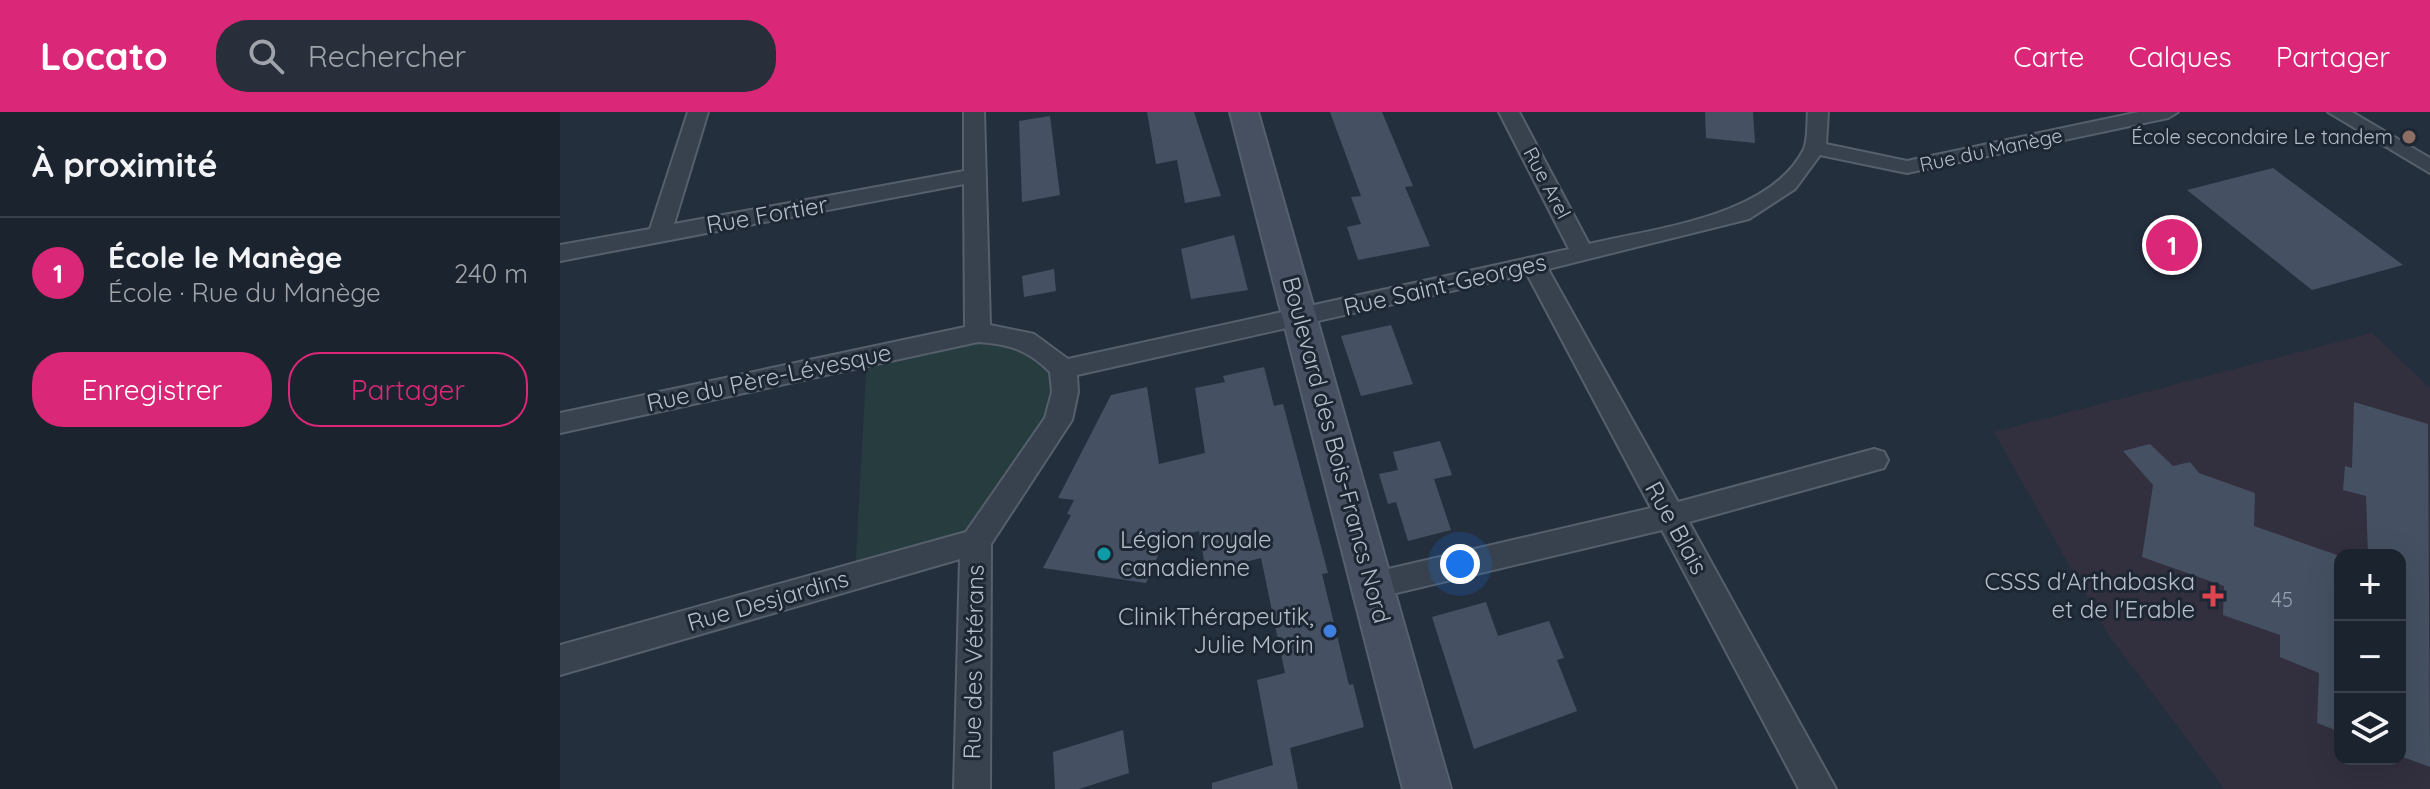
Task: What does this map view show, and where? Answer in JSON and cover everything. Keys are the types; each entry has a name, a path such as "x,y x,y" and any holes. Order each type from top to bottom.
{"street":[{"path":"660,234 698,112"},
{"path":"974,112 978,333 1016,336 1044,350 1063,369"},
{"name":"Boulevard des Bois-Francs Nord","path":"1244,112 1302,317 1427,789"},
{"name":"Rue Arel","path":"1509,112 1583,254"},
{"path":"1815,148 1818,112"},
{"name":"Rue du Manège","path":"1815,148 1907,167 2168,112"},
{"path":"2338,112 2430,167"},
{"name":"Rue Saint-Georges","path":"1063,369 1583,254 1741,214 1787,184 1815,148"},
{"name":"Rue Fortier","path":"560,253 974,176"},
{"name":"Rue Blais","path":"1534,265 1818,789"},
{"name":"Rue du Père-Lévesque","path":"560,423 978,333"},
{"name":"Rue des Vétérans","path":"972,789 976,542 1058,420 1065,392 1063,369"},
{"path":"1371,586 1669,516 1874,460"},
{"name":"Rue Desjardins","path":"560,660 976,542"}],"shaded area":[{"name":"CSSS d'Arthabaska et de l'Erable","path":"2372,333 2430,388 2430,789 2225,789 2109,636 1994,432"}],"green space":[{"path":"978,333 1044,350 1065,392 976,542 855,576 867,357"}],"building":[{"path":"1147,112 1194,112 1221,196 1185,203 1177,160 1156,164"},
{"path":"1330,112 1382,112 1413,186 1405,187 1430,246 1358,260 1347,227 1361,224 1351,197 1361,196"},
{"path":"1705,112 1753,112 1755,143 1706,138"},
{"path":"1050,116 1060,195 1022,202 1019,121"},
{"path":"2273,168 2403,265 2312,290 2187,190"},
{"path":"1234,235 1248,290 1191,299 1181,249"},
{"path":"1054,269 1056,291 1024,297 1022,276"},
{"path":"1391,325 1413,384 1361,396 1341,336"},
{"path":"1264,367 1274,406 1283,404 1328,573 1322,574 1349,685 1353,684 1364,727 1290,748 1298,789 1212,789 1212,783 1273,765 1257,680 1285,673 1261,558 1206,572 1199,531 1165,539 1146,583 1043,568 1071,515 1067,514 1074,500 1058,498 1111,395 1147,387 1159,464 1205,453 1195,388 1225,382 1223,376"},
{"path":"2354,402 2428,424 2430,767 2406,758 2406,549 2368,549 2366,496 2343,490 2345,466 2352,468"},
{"path":"1440,441 1452,475 1434,479 1451,530 1408,541 1396,502 1388,504 1379,474 1398,470 1393,452"},
{"path":"2150,444 2173,466 2190,462 2199,473 2255,493 2254,526 2334,554 2334,730 2317,723 2319,673 2280,657 2280,635 2223,615 2224,586 2142,557 2153,485 2123,451"},
{"path":"1486,602 1498,636 1549,621 1564,658 1557,660 1577,711 1474,749 1432,617"},
{"path":"1123,730 1129,773 1079,789 1055,789 1053,752"}],"place":[{"name":"École secondaire Le tandem","path":"2409,137"},
{"name":"École le Manège","path":"2172,245"},
{"name":"Légion royale canadienne","path":"1104,554"},
{"name":"CSSS d'Arthabaska et de l'Erable","path":"2213,596"},
{"name":"ClinikThérapeutik, Julie Morin","path":"1330,631"}]}
